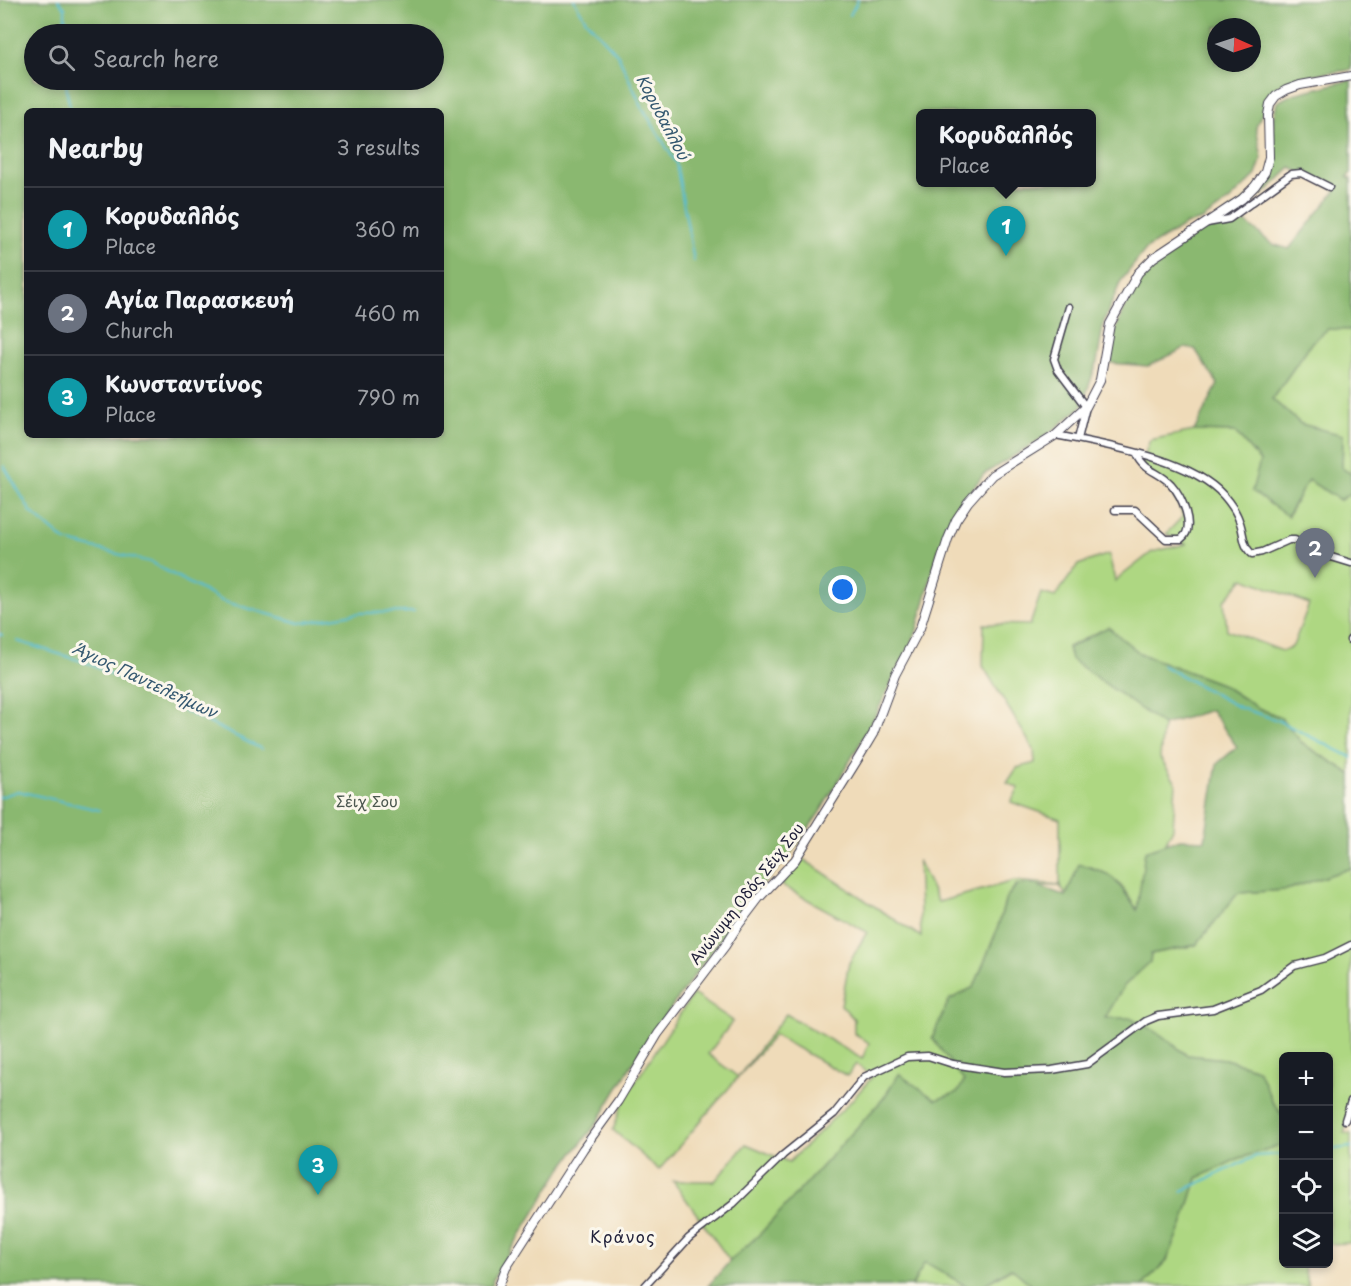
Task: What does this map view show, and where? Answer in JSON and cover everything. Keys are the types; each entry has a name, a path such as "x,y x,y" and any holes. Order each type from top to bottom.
{"street":[{"name":"Ανώνυμη Οδός Σέιχ Σου","path":"499,1286 506,1268 618,1101 658,1034 736,927 759,898 795,860 873,734 895,675 920,628 948,539 956,520 968,502 992,475 1056,435 1086,407 1100,380 1110,324 1129,286 1153,258 1242,199 1265,172 1269,158 1268,114 1270,104 1276,96 1300,85 1351,76"},
{"path":"1206,223 1229,219 1291,174 1301,173 1329,187"},
{"path":"1069,307 1054,358 1058,370 1086,407 1078,440"},
{"path":"1056,435 1182,467 1220,492 1231,505 1239,520 1246,546 1252,554 1289,540 1295,540 1315,552 1351,563"},
{"path":"1115,510 1134,510 1166,539 1181,539 1188,532 1189,525 1182,504 1173,487 1167,480 1141,464 1137,454"},
{"path":"645,1286 689,1238 733,1204 783,1155 834,1114 864,1077 907,1057 928,1056 953,1064 1004,1072 1052,1070 1087,1064 1146,1021 1158,1016 1213,1009 1262,990 1294,966 1325,958 1351,945"},
{"path":"1345,1119 1351,1101"}],"green space":[{"name":"Σέιχ Σου","path":"0,0 1351,0 1351,70 1316,74 1279,86 1270,94 1256,127 1262,158 1256,175 1229,201 1202,220 1187,224 1146,249 1121,281 1104,321 1097,362 1082,406 1046,436 984,474 959,506 939,548 916,633 869,728 820,812 787,859 749,899 640,1051 597,1123 561,1169 493,1279 492,1286 0,1286"},
{"path":"1351,80 1351,173 1347,177 1351,179 1351,330 1328,329 1312,342 1272,399 1301,424 1343,435 1342,468 1351,474 1351,493 1340,500 1308,480 1287,516 1252,491 1260,461 1235,432 1194,431 1218,384 1195,349 1185,348 1148,366 1111,363 1115,333 1123,310 1142,277 1168,254 1205,228 1244,221 1272,244 1289,249 1336,190 1291,168 1267,191 1219,222 1217,221 1262,187 1274,171 1273,119 1277,102 1293,94"},
{"path":"1328,329 1351,330 1351,474 1342,468 1343,435 1301,424 1272,399 1312,342"},
{"path":"1194,431 1235,432 1260,461 1288,516 1308,479 1340,500 1351,493 1351,774 1303,744 1280,717 1258,708 1221,684 1141,654 1107,628 1068,647 1071,659 1163,725 1160,758 1176,783 1173,828 1164,846 1145,851 1138,911 1126,892 1109,875 1080,864 1066,895 1060,886 1016,885 1006,898 997,930 974,987 949,1000 964,1081 958,1092 936,1100 899,1075 883,1099 761,1233 730,1261 673,1181 715,1181 746,1144 789,1162 872,1077 856,1064 847,1076 774,1035 659,1170 613,1130 624,1099 693,994 733,1021 708,1054 738,1077 786,1014 862,1059 869,1043 854,1033 854,1019 841,1005 849,963 867,932 781,885 803,859 921,937 918,860 938,902 1014,881 1060,885 1060,819 1011,802 1019,788 1007,783 1017,768 1035,763 1034,750 983,666 984,624 1030,625 1041,593 1055,597 1078,565 1109,554 1115,581 1152,552 1186,544 1166,534 1183,516 1175,498 1166,487 1139,469 1150,440","holes":["1244,578 1309,604 1293,646 1282,651 1227,630 1224,601"]},
{"path":"1108,627 1141,654 1221,684 1258,708 1280,717 1303,744 1351,774 1351,868 1286,890 1238,893 1196,945 1151,954 1150,962 1124,986 1105,1018 1132,1018 1161,1035 1187,1055 1225,1059 1258,1069 1272,1101 1279,1111 1279,1145 1237,1159 1197,1178 1182,1226 1166,1262 1142,1286 1030,1286 1011,1268 982,1286 966,1286 925,1262 912,1286 708,1286 730,1261 761,1233 883,1099 899,1074 936,1100 958,1092 964,1081 932,1038 949,1000 974,987 997,930 1006,898 1017,885 1033,884 1066,896 1079,864 1109,875 1137,910 1145,851 1180,839 1205,840 1217,764 1237,747 1211,710 1163,725 1071,659 1068,648"},
{"path":"1351,868 1351,1110 1344,1133 1351,1134 1351,1243 1333,1244 1333,1052 1279,1052 1279,1111 1272,1101 1258,1069 1225,1059 1187,1055 1161,1035 1104,1018 1124,986 1150,962 1151,954 1196,945 1238,893 1286,890"},
{"path":"1279,1145 1279,1268 1304,1268 1308,1286 1142,1286 1166,1262 1182,1226 1197,1178 1237,1159"},
{"path":"925,1261 966,1286 912,1286"},
{"path":"1012,1268 1030,1286 982,1286"}],"waterway":[{"path":"58,0 65,8 65,24"},
{"name":"Κορυδαλλού","path":"574,0 586,20 618,55 642,107 676,163 694,261"},
{"path":"850,15 858,0"},
{"path":"67,90 70,108"},
{"name":"Άγιος Παντελεήμων","path":"4,466 31,512 65,541 150,562 222,601 300,623 360,613 414,612"},
{"name":"Άγιος Παντελεήμων","path":"17,641 88,663 262,749"},
{"path":"1162,665 1238,707 1277,720 1351,757"},
{"name":"Άγιος Παντελεήμων","path":"0,797 18,791 99,810"},
{"path":"1333,1149 1351,1147"},
{"path":"1182,1191 1256,1156 1279,1154"}],"place":[{"name":"Κορυδαλλός","path":"1006,256"},
{"name":"Αγία Παρασκευή","path":"1315,578"},
{"name":"Κωνσταντίνος","path":"318,1195"}],"district":[{"name":"Κράνος","path":"623,1237"}]}
